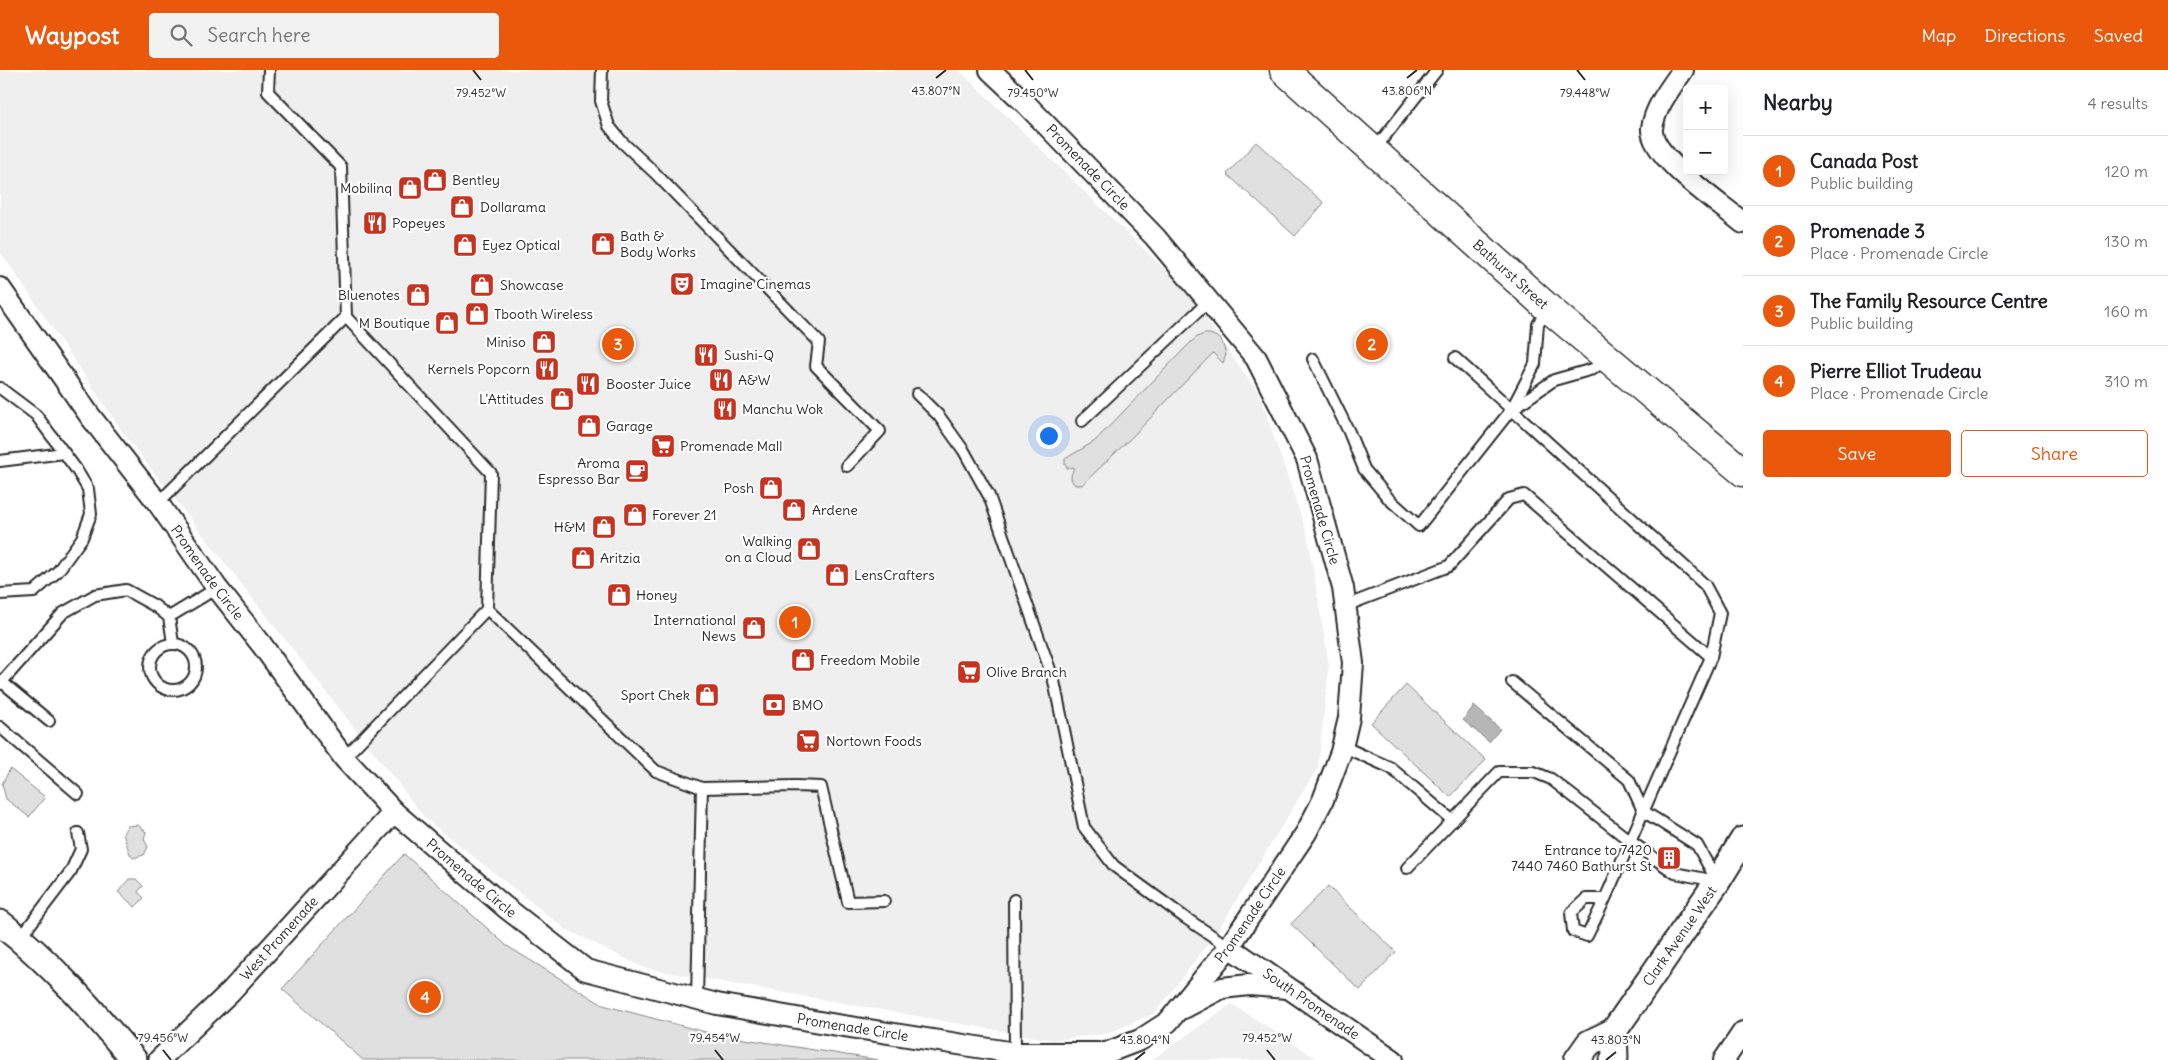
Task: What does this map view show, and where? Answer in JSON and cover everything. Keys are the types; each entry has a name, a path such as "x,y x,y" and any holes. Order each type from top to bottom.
{"main road":[{"name":"Bathurst Street","path":"1284,70 1549,309 1743,472"}],"street":[{"name":"Promenade Circle","path":"0,288 90,416 158,503 217,588 262,645 344,758 394,812 506,907 586,970 717,1004 1015,1053 1106,1053 1140,1040 1168,1022 1229,947 1306,833 1323,800 1342,746 1349,718 1354,663 1343,588 1307,459 1256,358 1155,237 990,70"},
{"path":"1010,70 1013,92"},
{"path":"1683,70 1656,112 1652,128 1653,138 1661,152 1682,173 1743,223"},
{"name":"West Promenade","path":"159,1060 231,991 394,812"},
{"name":"Clark Avenue West","path":"1577,1060 1589,1043 1614,1031 1717,882 1743,840"},
{"path":"0,923 44,960 92,1009 134,1060"},
{"name":"South Promenade","path":"1229,947 1394,1060"},
{"name":"Promenade Circle","path":"1176,1013 1222,988 1249,985 1288,988"},
{"path":"1613,1060 1615,1058 1614,1031"},
{"path":"1724,1060 1743,1032"}],"lane":[{"path":"269,70 268,92 341,168 346,317 491,473 487,609 344,758"},
{"path":"602,70 601,101 609,126 617,137 655,173 819,342 816,366 880,431 846,466"},
{"path":"1374,151 1437,70"},
{"path":"1082,421 1209,301"},
{"path":"1313,359 1350,432 1364,469 1389,499 1419,526 1511,410 1535,364 1538,324 1549,309"},
{"path":"158,503 346,317"},
{"path":"1455,358 1705,585 1720,612 1711,657 1604,899"},
{"path":"1511,410 1554,380 1593,369 1607,359"},
{"path":"0,388 36,415 64,453 88,489 91,514 82,538 58,570 34,592 0,594"},
{"path":"917,394 938,416 964,451 989,496 1054,681 1084,827 1114,866 1229,947"},
{"path":"0,461 64,453"},
{"path":"1345,606 1449,566 1508,499 1524,495 1711,657"},
{"path":"169,617 217,588"},
{"path":"49,721 1,683 64,613 95,595 126,590 155,606 169,617 173,643"},
{"path":"487,609 656,771 702,788 821,787 848,902 884,901"},
{"path":"173,643 188,648 196,661 196,669 190,683 183,688 168,690 154,682 149,668 153,653 165,644 173,643"},
{"path":"1512,682 1629,780 1644,811 1697,845 1717,882"},
{"path":"0,727 78,794"},
{"path":"1342,746 1391,768 1453,821"},
{"path":"1407,868 1499,772 1534,772 1551,779 1675,874 1717,882"},
{"path":"697,998 702,788"},
{"path":"20,938 71,872 81,849 78,833"},
{"path":"1014,900 1015,1053"}],"shaded area":[{"path":"0,70 959,70 1184,288 1259,394 1307,533 1329,665 1318,767 1217,932 1155,1013 1109,1033 1053,1040 644,968 564,928 426,819 126,437 0,251"},
{"path":"1256,142 1324,203 1295,236 1227,174"},
{"path":"1204,334 1210,334 1221,339 1226,354 1223,363 1213,353 1133,436 1082,485 1075,485 1071,477 1074,467 1067,468 1065,459 1095,441 1189,344"},
{"path":"1406,685 1486,760 1450,797 1371,723"},
{"path":"1474,706 1500,729 1489,742 1463,720"},
{"path":"10,769 45,797 29,817 6,799 2,784"},
{"path":"138,825 146,832 144,839 148,847 144,855 133,858 123,834 127,826"},
{"path":"404,854 507,946 603,1005 713,1034 878,1060 363,1060 282,989"},
{"path":"129,879 136,879 143,886 138,892 144,898 135,907 118,892"},
{"path":"1328,886 1396,952 1360,990 1291,924"},
{"path":"1232,1004 1319,1060 1151,1060"}],"place":[{"name":"Bentley","path":"435,180"},
{"name":"Mobilinq","path":"410,188"},
{"name":"Dollarama","path":"462,207"},
{"name":"Popeyes","path":"375,223"},
{"name":"Bath & Body Works","path":"603,244"},
{"name":"Eyez Optical","path":"465,245"},
{"name":"Imagine Cinemas","path":"682,284"},
{"name":"Showcase","path":"482,285"},
{"name":"Bluenotes","path":"418,295"},
{"name":"Tbooth Wireless","path":"477,314"},
{"name":"M Boutique","path":"447,323"},
{"name":"Miniso","path":"544,342"},
{"name":"The Family Resource Centre","path":"618,344"},
{"name":"Promenade 3","path":"1372,344"},
{"name":"Sushi-Q","path":"706,355"},
{"name":"Kernels Popcorn","path":"547,369"},
{"name":"A&W","path":"721,380"},
{"name":"Booster Juice","path":"588,384"},
{"name":"L'Attitudes","path":"562,399"},
{"name":"Manchu Wok","path":"725,409"},
{"name":"Garage","path":"589,426"},
{"name":"Promenade Mall","path":"663,446"},
{"name":"Aroma Espresso Bar","path":"637,471"},
{"name":"Posh","path":"771,488"},
{"name":"Ardene","path":"794,510"},
{"name":"Forever 21","path":"635,515"},
{"name":"H&M","path":"604,527"},
{"name":"Walking on a Cloud","path":"809,549"},
{"name":"Aritzia","path":"583,558"},
{"name":"LensCrafters","path":"837,575"},
{"name":"Honey","path":"619,595"},
{"name":"Canada Post","path":"795,622"},
{"name":"International News","path":"754,628"},
{"name":"Freedom Mobile","path":"803,660"},
{"name":"Olive Branch","path":"969,672"},
{"name":"Sport Chek","path":"707,695"},
{"name":"BMO","path":"774,705"},
{"name":"Nortown Foods","path":"808,741"},
{"name":"Entrance to 7420 7440 7460 Bathurst St","path":"1669,858"},
{"name":"Pierre Elliot Trudeau","path":"425,997"}]}
